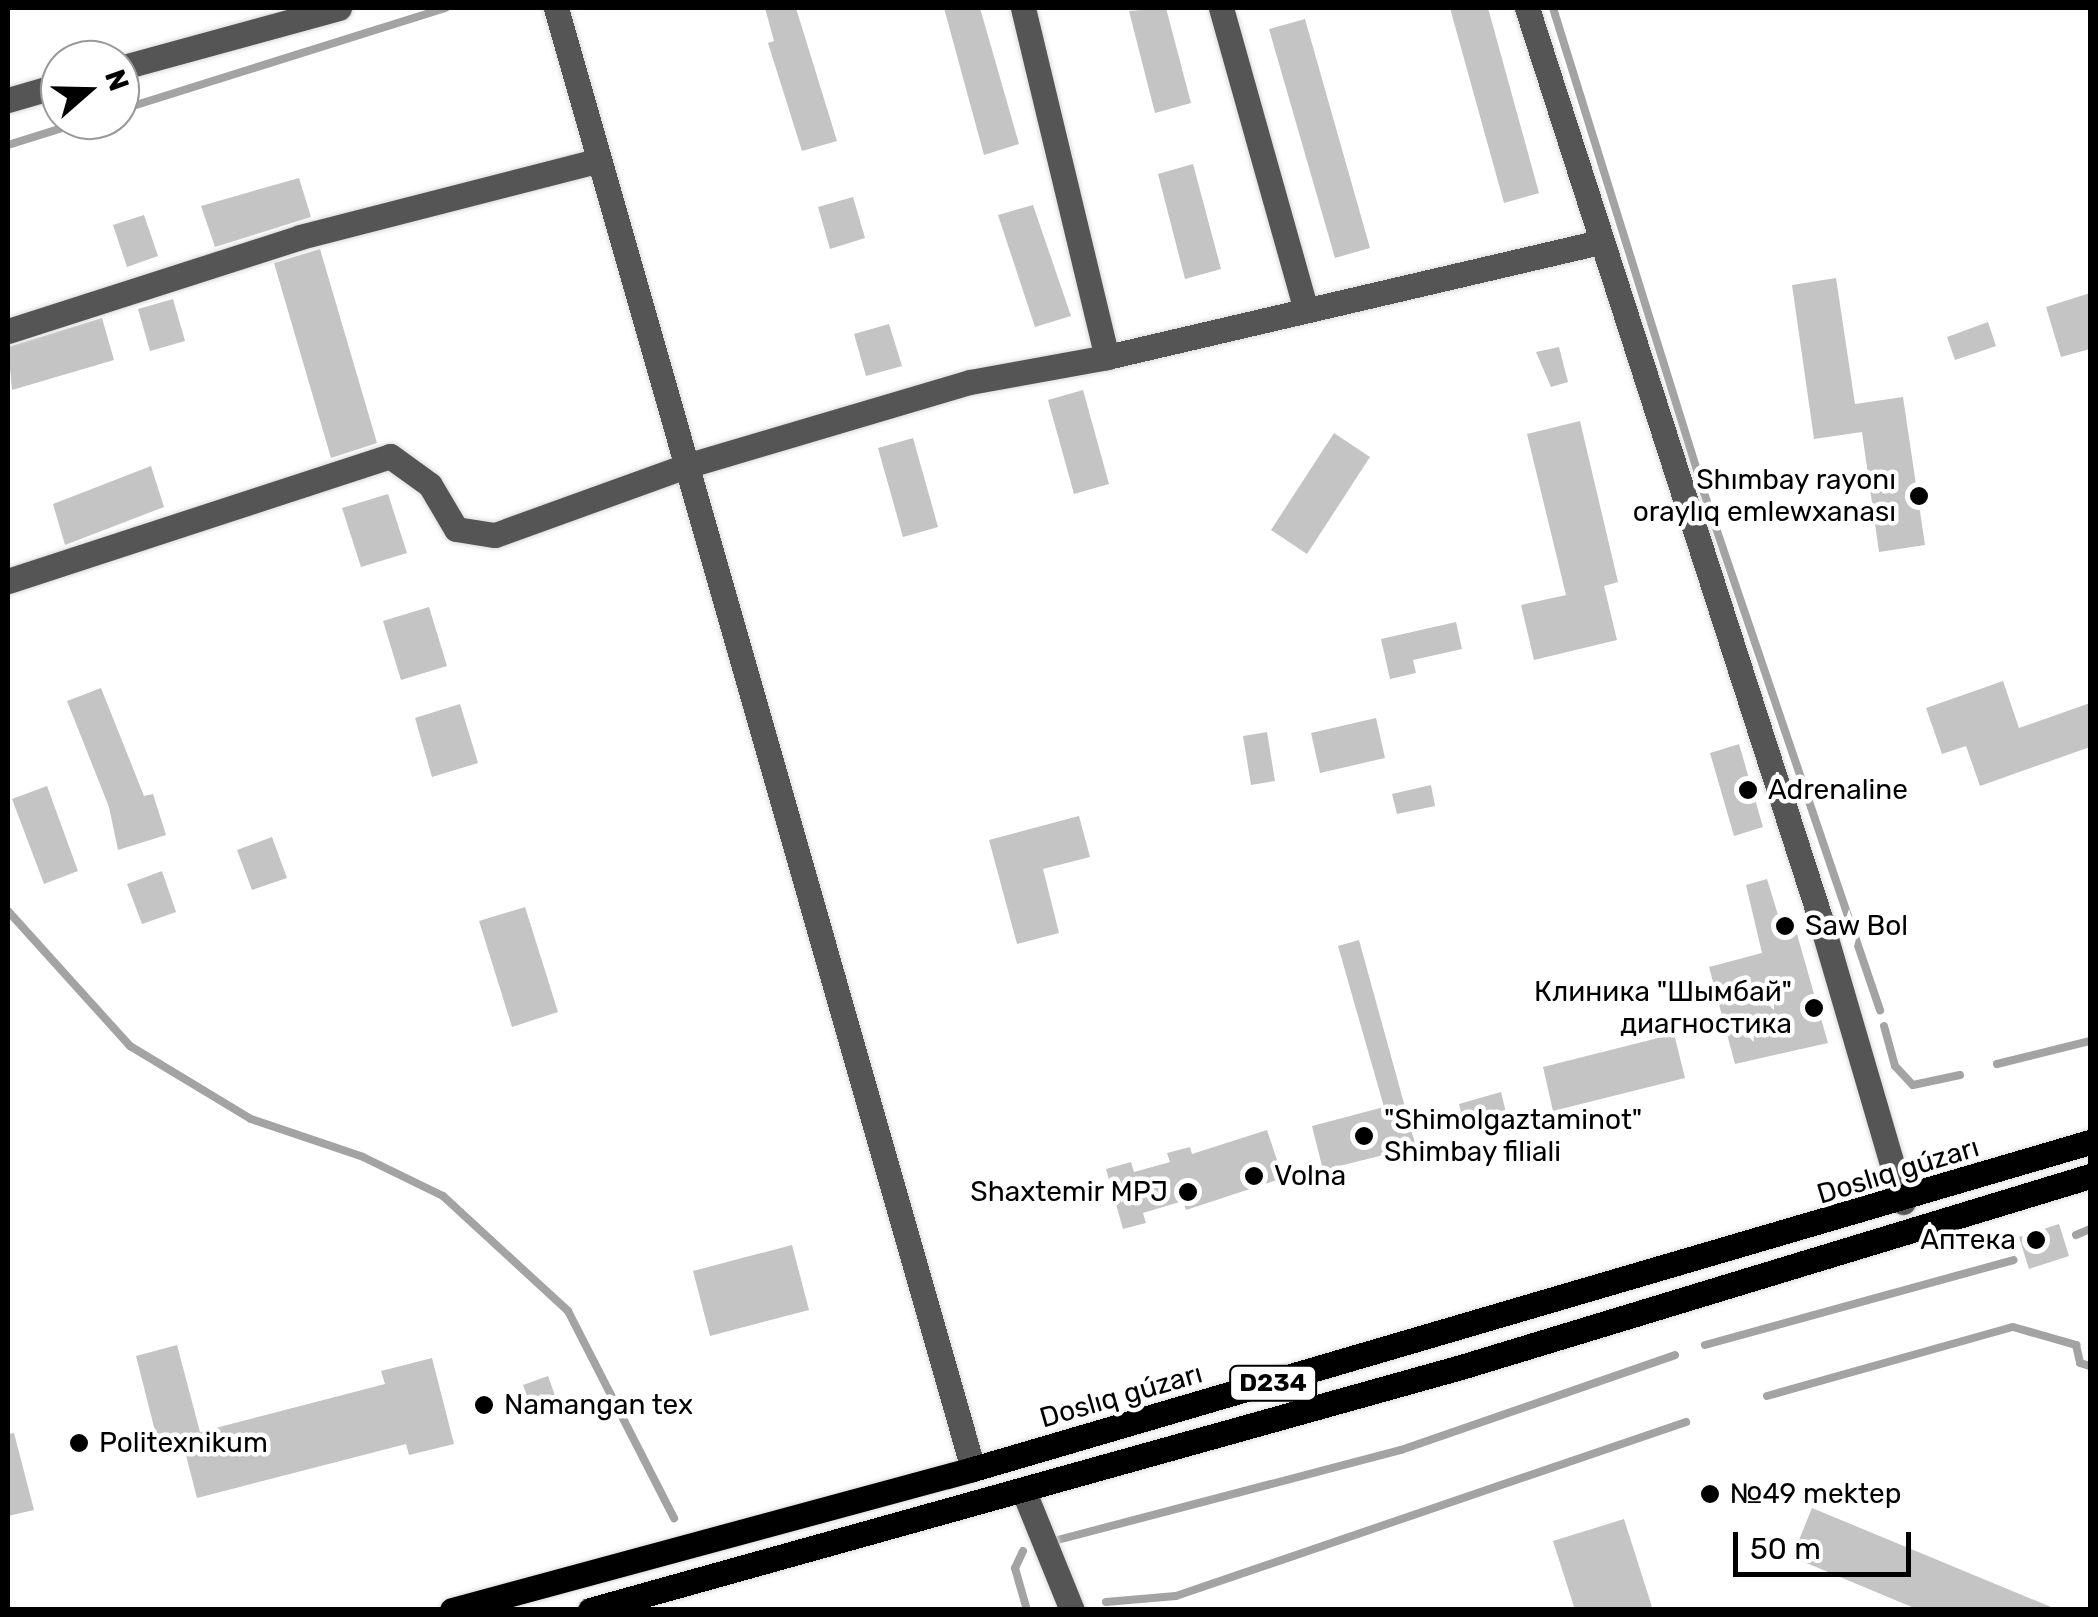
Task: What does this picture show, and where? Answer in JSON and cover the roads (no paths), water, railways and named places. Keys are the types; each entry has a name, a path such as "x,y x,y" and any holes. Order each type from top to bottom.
{"main road":[{"name":"Doslıq gúzarı","path":"452,1610 973,1469 1903,1202 2090,1142"},
{"path":"2040,1159 2050,1189"},
{"name":"D234","path":"590,1610 1024,1492 2090,1176"}],"street":[{"path":"140,63 339,8"},
{"path":"556,8 596,161 973,1469"},
{"path":"1023,8 1107,357"},
{"path":"1220,8 1305,306"},
{"path":"1527,8 1820,918 1903,1202"},
{"path":"8,100 40,91"},
{"path":"8,331 300,237 596,161"},
{"path":"8,581 390,456 430,485 456,528 495,535 686,466 970,382 1107,357 1305,306 1600,242"},
{"path":"1024,1492 1072,1610"}],"waterway":[{"path":"140,104 445,8"},
{"path":"1553,8 1701,484 1880,1010"},
{"path":"8,145 40,135"},
{"path":"8,911 130,1046 251,1119 363,1157 443,1196 568,1311 674,1518"},
{"path":"1884,1026 1895,1066 1913,1085 1960,1075"},
{"path":"1997,1064 2090,1041"},
{"path":"2076,1235 2090,1229"},
{"path":"1705,1345 2013,1260"},
{"path":"1767,1396 2013,1327 2076,1345 2080,1363 2090,1366"},
{"path":"1050,1542 1401,1450 1675,1355"},
{"path":"1106,1602 1176,1596 1686,1422"},
{"path":"1023,1551 1015,1568 1027,1610"}],"place":[{"name":"Shımbay rayonı oraylıq emlewxanası","path":"1919,496"},
{"name":"Adrenaline","path":"1748,790"},
{"name":"Saw Bol","path":"1785,926"},
{"name":"Клиника \"Шымбай\" диагностика","path":"1814,1008"},
{"name":"\"Shimolgaztaminot\" Shimbay filiali","path":"1364,1136"},
{"name":"Volna","path":"1254,1176"},
{"name":"Shaxtemir MPJ","path":"1188,1192"},
{"name":"Аптека","path":"2036,1240"},
{"name":"Namangan tex","path":"484,1405"},
{"name":"Politexnikum","path":"79,1443"},
{"name":"№49 mektep","path":"1710,1494"}]}
